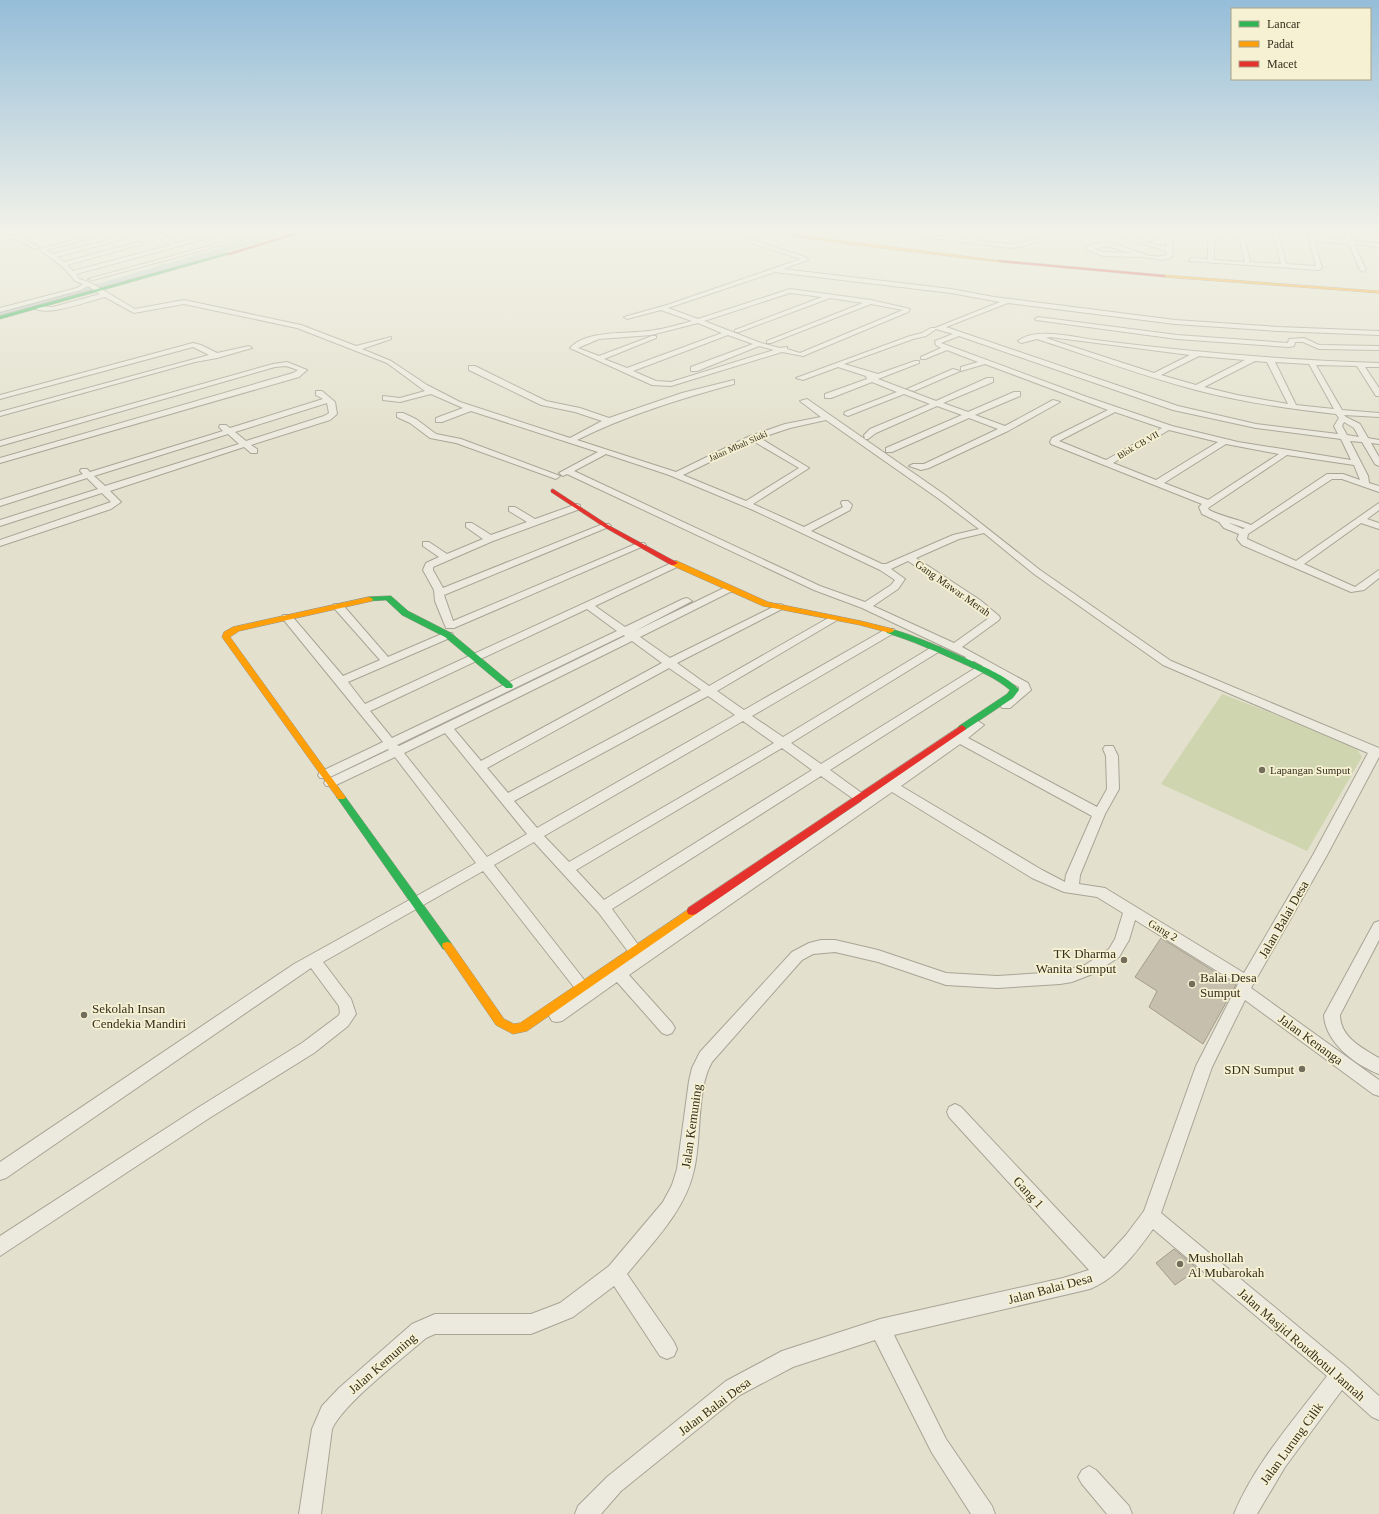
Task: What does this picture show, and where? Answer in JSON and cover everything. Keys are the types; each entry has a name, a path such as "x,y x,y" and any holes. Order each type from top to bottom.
{"main road":[{"path":"0,318 19,309 40,308 53,303"},
{"path":"509,686 446,631 405,613 388,598 376,597 236,629 230,631 226,637 417,903 500,1022 513,1029 523,1027 858,797 1013,693 1015,690 1013,687 981,669 969,659 936,649 890,631 861,623 834,619 758,601 724,587 676,564 606,526 553,491"}],"street":[{"path":"2,303 19,309"},
{"path":"0,310 19,309 38,303"},
{"path":"120,303 134,311 174,303"},
{"path":"180,303 292,324 389,362 432,391 469,409 676,475 747,504 884,568 900,579 895,587 866,606"},
{"path":"627,317 678,303"},
{"path":"754,303 698,322 639,335 598,337 573,347 656,383 671,384 783,350"},
{"path":"737,330 812,303"},
{"path":"768,342 869,303"},
{"path":"665,307 727,333 798,355 805,354 907,310 874,303"},
{"path":"800,378 912,337 924,335 937,328 1004,303"},
{"path":"1021,303 1175,322 1292,330 1379,333"},
{"path":"1062,303 1191,318 1268,324 1379,328"},
{"path":"665,307 754,336 783,350"},
{"path":"1038,319 1177,336 1289,346 1292,345 1291,340 1300,339 1320,347 1379,348"},
{"path":"1175,322 1177,336"},
{"path":"1184,322 1187,337"},
{"path":"947,324 962,332 1176,408 1256,426 1364,438 1379,437"},
{"path":"598,359 685,325"},
{"path":"937,328 962,332"},
{"path":"962,332 937,342 938,344 947,348 1113,410 1169,427 1224,442 1284,454 1358,463"},
{"path":"626,371 727,333"},
{"path":"1021,341 1050,335 1198,354 1270,360 1379,365"},
{"path":"746,339 754,336"},
{"path":"1037,337 1075,348 1121,358 1154,375 1198,388 1253,401 1342,416 1379,415"},
{"path":"354,349 389,338"},
{"path":"1075,348 1088,341"},
{"path":"656,383 759,344"},
{"path":"0,397 193,345 199,346 217,356"},
{"path":"0,414 194,360 249,348"},
{"path":"927,348 937,352"},
{"path":"828,396 947,348"},
{"path":"1121,358 1142,348"},
{"path":"1154,375 1198,354"},
{"path":"1198,388 1253,358"},
{"path":"1270,360 1293,407"},
{"path":"964,370 984,362"},
{"path":"1311,362 1342,416 1354,423 1364,438 1372,473 1379,489"},
{"path":"0,444 275,365 287,364 303,370 296,375 180,408 30,456 0,461"},
{"path":"840,364 1005,429"},
{"path":"1360,365 1379,394"},
{"path":"472,368 544,402 577,410 609,421"},
{"path":"848,414 956,371"},
{"path":"1012,381 1023,376"},
{"path":"868,437 868,435 873,431 990,380"},
{"path":"569,441 609,421 685,395 731,382"},
{"path":"386,398 400,400 432,391"},
{"path":"0,523 330,417 333,414 331,402 319,393"},
{"path":"889,450 1017,394"},
{"path":"913,466 926,466 1005,429 1071,394"},
{"path":"165,396 188,414"},
{"path":"0,503 329,400"},
{"path":"804,402 942,497 986,530 1037,572 1167,663 1377,752"},
{"path":"439,420 469,409"},
{"path":"1113,410 1054,442 1207,503"},
{"path":"1060,445 1122,413"},
{"path":"400,415 413,421 433,436 458,442 554,477 604,452"},
{"path":"1342,416 1338,426 1343,436 1358,463 1372,473"},
{"name":"Jalan Mbah Sluki","path":"676,475 753,438 788,426 826,418"},
{"path":"220,425 254,451"},
{"path":"60,427 75,441"},
{"name":"Blok CB VII","path":"1107,463 1169,427"},
{"path":"747,504 805,468 753,438"},
{"path":"1364,438 1379,442"},
{"path":"16,440 30,456"},
{"path":"1157,483 1224,442"},
{"path":"1248,530 1227,526 1222,520 1203,510 1203,507 1284,454"},
{"path":"0,543 108,507 117,502 117,500 103,490 81,469"},
{"path":"513,1029 527,1030 542,1026 892,786 1022,694 1026,688 1022,683 969,659 954,648 866,606 818,588 567,471"},
{"path":"1372,473 1343,477 1330,476 1248,530 1241,537 1246,543 1354,590 1361,588 1379,573"},
{"path":"804,531 847,508 848,505 845,503"},
{"path":"1297,565 1379,506"},
{"path":"446,631 440,601 440,593 428,568 432,563 533,522 577,507"},
{"path":"512,509 533,522"},
{"path":"1365,517 1379,518"},
{"path":"1365,517 1379,526"},
{"path":"469,525 490,539"},
{"path":"440,593 606,526"},
{"path":"884,568 956,538 986,530"},
{"path":"426,544 445,557"},
{"path":"341,681 386,661 446,631 640,545"},
{"name":"Gang Mawar Merah","path":"908,557 976,602 995,618 954,648"},
{"path":"362,710 589,606 676,564"},
{"path":"393,747 447,728 547,673 628,635 724,587"},
{"path":"338,606 386,661"},
{"path":"589,606 858,797"},
{"path":"479,767 669,663 781,607"},
{"path":"287,618 341,681 362,710 393,747 582,987"},
{"path":"507,799 708,691 834,619"},
{"path":"0,1172 263,991 314,960 417,903 890,631"},
{"path":"568,869 782,743 936,649"},
{"path":"603,908 822,771 981,669"},
{"path":"327,779 393,747 509,686 547,673"},
{"path":"447,728 536,834 603,908 635,950"},
{"path":"959,738 1099,814"},
{"path":"1074,890 1072,884 1073,875 1099,814 1112,789 1114,781 1112,756 1109,749"},
{"name":"Jalan Balai Desa","path":"586,1514 614,1484 733,1388 789,1358 880,1329 1063,1287 1093,1278 1103,1272 1142,1230 1151,1216 1204,1066 1245,986 1377,752"},
{"name":"Gang 2","path":"892,786 1030,871 1074,890 1100,892 1245,986"},
{"name":"Jalan Kemuning","path":"310,1514 322,1429 329,1413 346,1394 419,1331 435,1324 531,1324 566,1310 616,1273 669,1208 680,1188 686,1169 697,1081 700,1068 706,1057 797,956 809,949 821,946 835,946 878,956 946,979 997,982 1060,978 1072,976 1090,969 1114,953 1122,940 1131,911"},
{"path":"1379,927 1332,1015 1331,1023 1334,1031 1342,1040 1379,1067"},
{"path":"0,1247 205,1112 308,1048 343,1021 348,1014 346,1004 314,960"},
{"path":"619,974 667,1028"},
{"name":"Jalan Kenanga","path":"1245,986 1379,1089"},
{"name":"Gang 1","path":"955,1112 1103,1272"},
{"name":"Jalan Masjid Roudhotul Jannah","path":"1151,1216 1341,1375 1379,1410"},
{"path":"616,1273 667,1349"},
{"path":"880,1329 939,1446 984,1514"},
{"name":"Jalan Lurung Cilik","path":"1245,1514 1258,1488 1270,1470 1341,1375"},
{"path":"1089,1477 1121,1514"}],"green space":[{"name":"Lapangan Sumput","path":"1222,694 1354,745 1362,757 1307,851 1161,784"}],"building":[{"name":"Balai Desa Sumput","path":"1161,938 1236,985 1203,1044 1149,1007 1157,991 1135,977"},
{"name":"Mushollah Al Mubarokah","path":"1174,1249 1198,1269 1175,1285 1156,1263"}],"waterway":[{"path":"0,312 36,303"}],"traffic: fast":[{"path":"0,318 55,303"},
{"path":"369,599 388,598 405,613 448,635 509,686"},
{"path":"890,631 925,644 988,672 1003,680 1015,690 1010,696 962,728"},
{"path":"341,797 447,946"}],"traffic: slow":[{"path":"674,563 766,604 861,623 890,631"},
{"path":"341,797 226,637 227,634 236,629 369,599"},
{"path":"447,946 500,1022 513,1029 523,1027 692,911"}],"traffic: jam":[{"path":"553,491 606,526 674,563"},
{"path":"692,911 962,728"}],"place":[{"name":"Lapangan Sumput","path":"1262,770"},
{"name":"TK Dharma Wanita Sumput","path":"1124,960"},
{"name":"Balai Desa Sumput","path":"1192,984"},
{"name":"Sekolah Insan Cendekia Mandiri","path":"84,1015"},
{"name":"SDN Sumput","path":"1302,1069"},
{"name":"Mushollah Al Mubarokah","path":"1180,1264"}]}
